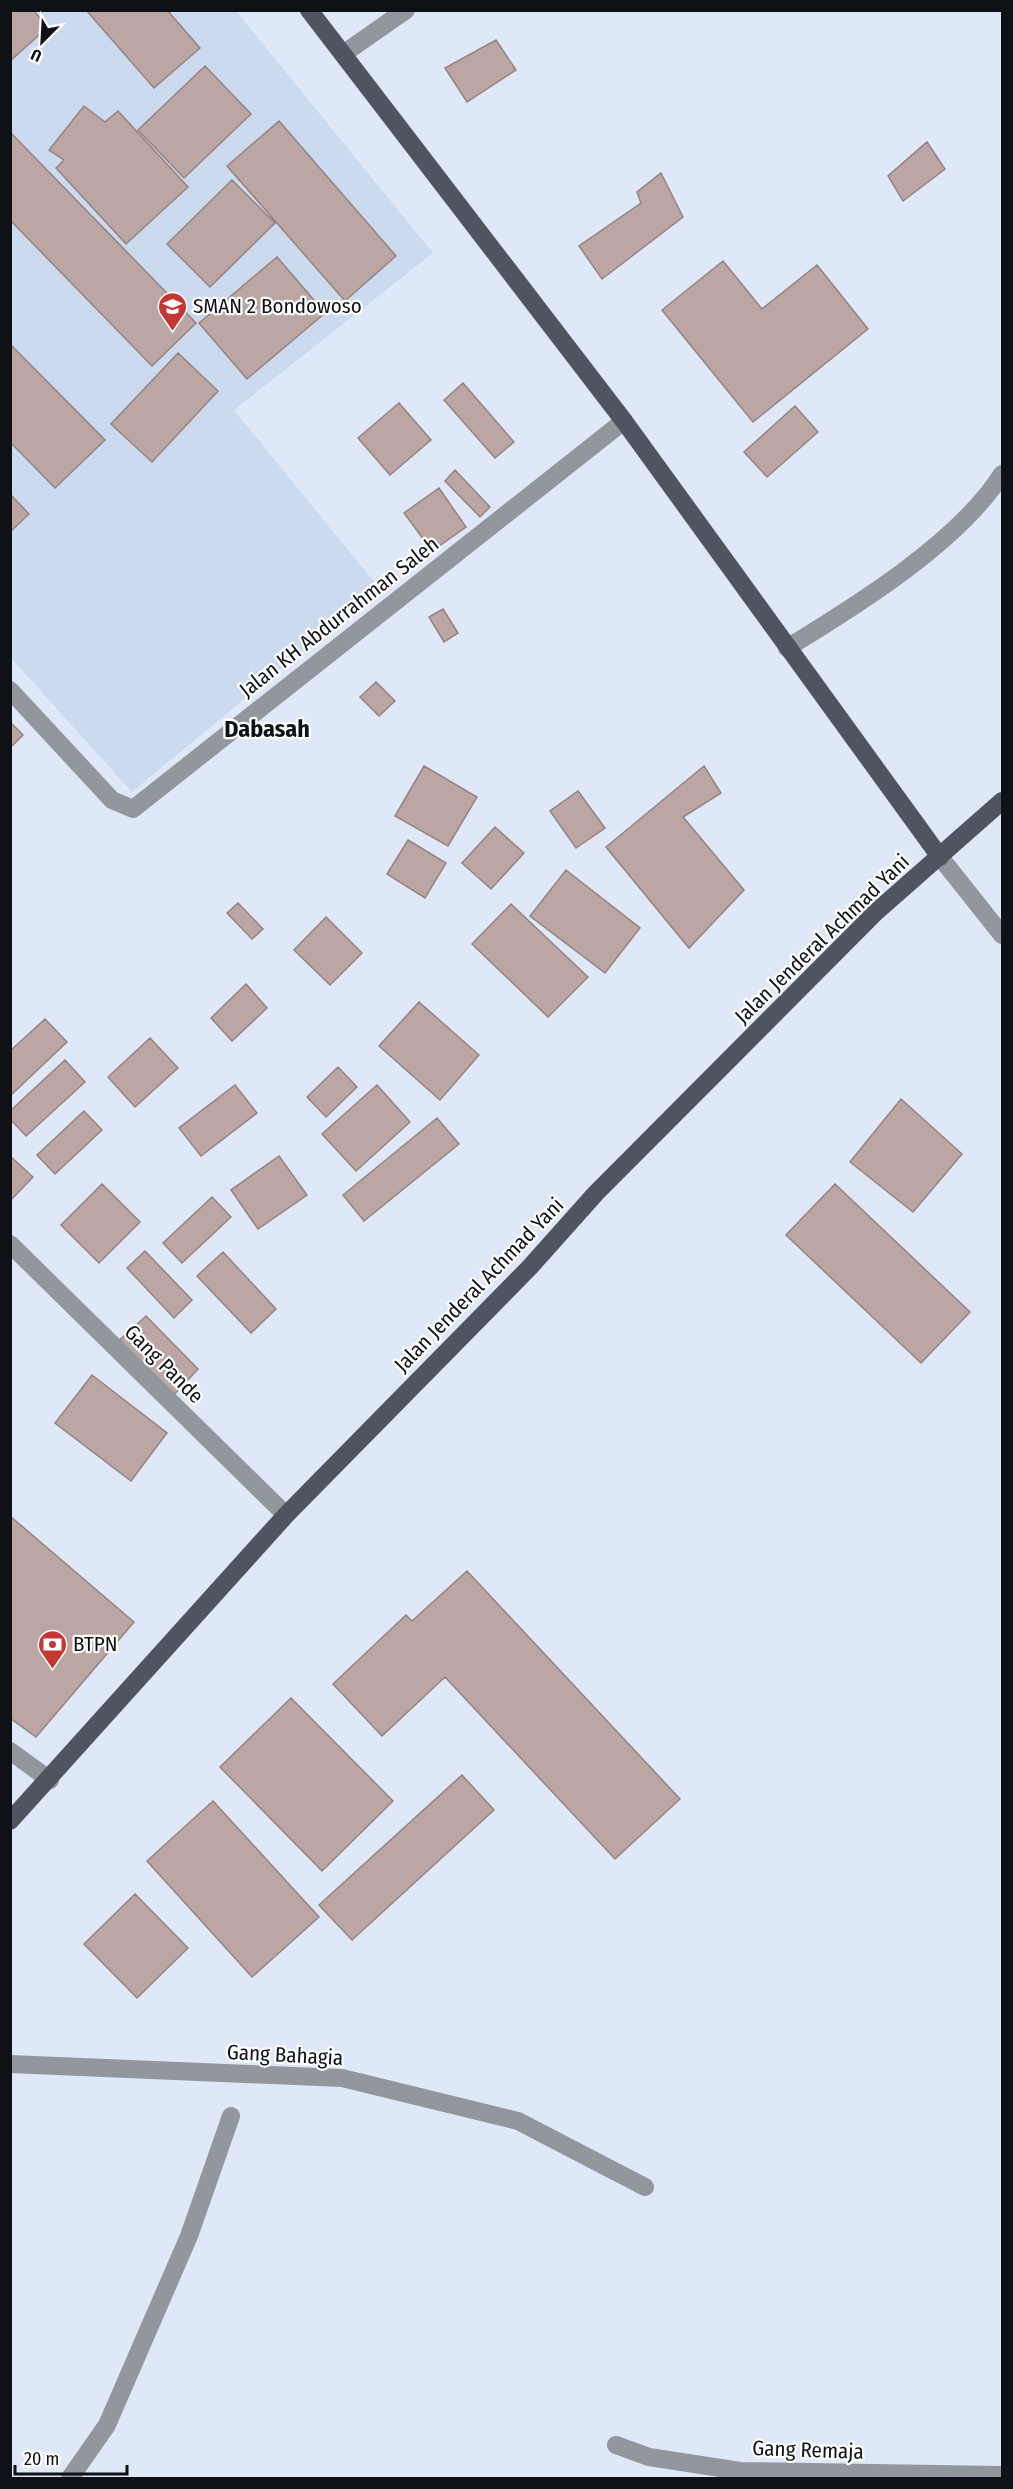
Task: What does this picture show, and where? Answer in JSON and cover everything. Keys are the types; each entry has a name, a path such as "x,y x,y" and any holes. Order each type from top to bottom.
{"main road":[{"path":"309,10 624,421 940,857"},
{"name":"Jalan Jenderal Achmad Yani","path":"10,1821 50,1780 286,1515 530,1268 612,1177 876,912 1002,801"}],"street":[{"path":"343,54 406,10"},
{"name":"Jalan KH Abdurrahman Saleh","path":"10,690 112,800 133,809 624,421"},
{"path":"787,648 852,608 900,574 954,528 1002,474"},
{"path":"940,857 1002,935"},
{"name":"Gang Pande","path":"10,1244 286,1515"},
{"path":"10,1751 50,1780"},
{"name":"Gang Bahagia","path":"10,2064 342,2078 518,2121 645,2187"},
{"path":"70,2478 107,2425 189,2236 231,2116"},
{"name":"Gang Remaja","path":"616,2445 686,2472 1002,2475"}],"shaded area":[{"name":"SMAN 2 Bondowoso","path":"11,11 236,11 433,253 234,410 379,588 132,792 11,658"}],"building":[{"path":"10,10 33,10 48,27 10,61"},
{"path":"86,10 167,10 200,48 154,88"},
{"path":"496,40 516,70 467,102 445,68"},
{"path":"205,66 251,114 184,178 138,130"},
{"path":"84,106 105,122 118,111 188,187 126,244 56,168 64,160 49,150"},
{"path":"279,121 396,256 345,301 227,166"},
{"path":"10,132 196,323 152,366 10,220"},
{"path":"927,142 945,169 903,201 888,176"},
{"path":"661,173 683,217 602,279 579,246 641,203 637,192"},
{"path":"232,180 275,223 210,287 167,244"},
{"path":"277,257 325,313 247,379 199,323"},
{"path":"723,261 762,309 817,265 868,329 753,422 662,310"},
{"path":"10,344 105,440 55,488 10,442"},
{"path":"178,353 218,391 152,462 111,424"},
{"path":"463,383 514,442 495,458 444,400"},
{"path":"399,403 431,440 390,475 358,438"},
{"path":"795,406 818,432 767,477 744,452"},
{"path":"455,470 490,507 480,517 445,481"},
{"path":"439,488 466,527 432,551 404,513"},
{"path":"10,494 29,514 10,532"},
{"path":"443,609 458,633 444,642 429,617"},
{"path":"376,682 395,701 379,716 360,697"},
{"path":"10,722 23,735 10,748"},
{"path":"424,766 477,797 448,846 395,816"},
{"path":"704,766 721,793 683,817 744,890 689,948 606,847"},
{"path":"578,791 605,828 576,848 550,811"},
{"path":"495,827 524,853 491,889 462,863"},
{"path":"408,840 446,863 425,898 387,874"},
{"path":"566,870 640,928 605,973 530,916"},
{"path":"238,903 263,929 252,939 227,913"},
{"path":"511,904 588,977 548,1017 472,944"},
{"path":"326,917 362,953 330,985 294,950"},
{"path":"246,984 267,1008 232,1041 211,1018"},
{"path":"419,1002 479,1055 440,1100 379,1046"},
{"path":"45,1019 67,1042 10,1096 10,1051"},
{"path":"150,1038 178,1068 135,1107 108,1077"},
{"path":"65,1060 85,1082 26,1136 10,1119 10,1111"},
{"path":"338,1067 357,1087 326,1117 307,1097"},
{"path":"235,1085 257,1113 201,1156 179,1128"},
{"path":"377,1085 410,1122 356,1171 322,1134"},
{"path":"901,1099 962,1154 913,1212 850,1162"},
{"path":"84,1111 102,1130 55,1174 37,1155"},
{"path":"437,1118 459,1144 364,1221 343,1195"},
{"path":"10,1156 33,1177 10,1201"},
{"path":"279,1156 307,1195 258,1229 231,1190"},
{"path":"102,1184 140,1222 99,1263 61,1225"},
{"path":"835,1184 970,1312 921,1363 786,1235"},
{"path":"212,1197 231,1217 182,1263 163,1243"},
{"path":"145,1251 192,1300 174,1318 127,1268"},
{"path":"223,1252 276,1309 251,1333 197,1276"},
{"path":"146,1316 198,1369 170,1399 115,1344"},
{"path":"92,1375 167,1433 131,1481 55,1423"},
{"name":"BTPN","path":"10,1516 134,1622 36,1737 10,1718"},
{"path":"467,1571 680,1799 615,1859 445,1677 382,1736 333,1684 406,1615 412,1621"},
{"path":"291,1698 393,1801 322,1871 220,1767"},
{"path":"462,1775 494,1810 352,1940 319,1905"},
{"path":"213,1801 319,1917 252,1977 147,1861"},
{"path":"135,1894 188,1948 137,1998 84,1944"}],"place":[{"name":"SMAN 2 Bondowoso","path":"172,332"},
{"name":"BTPN","path":"52,1670"}],"district":[{"name":"Dabasah","path":"267,729"}]}
